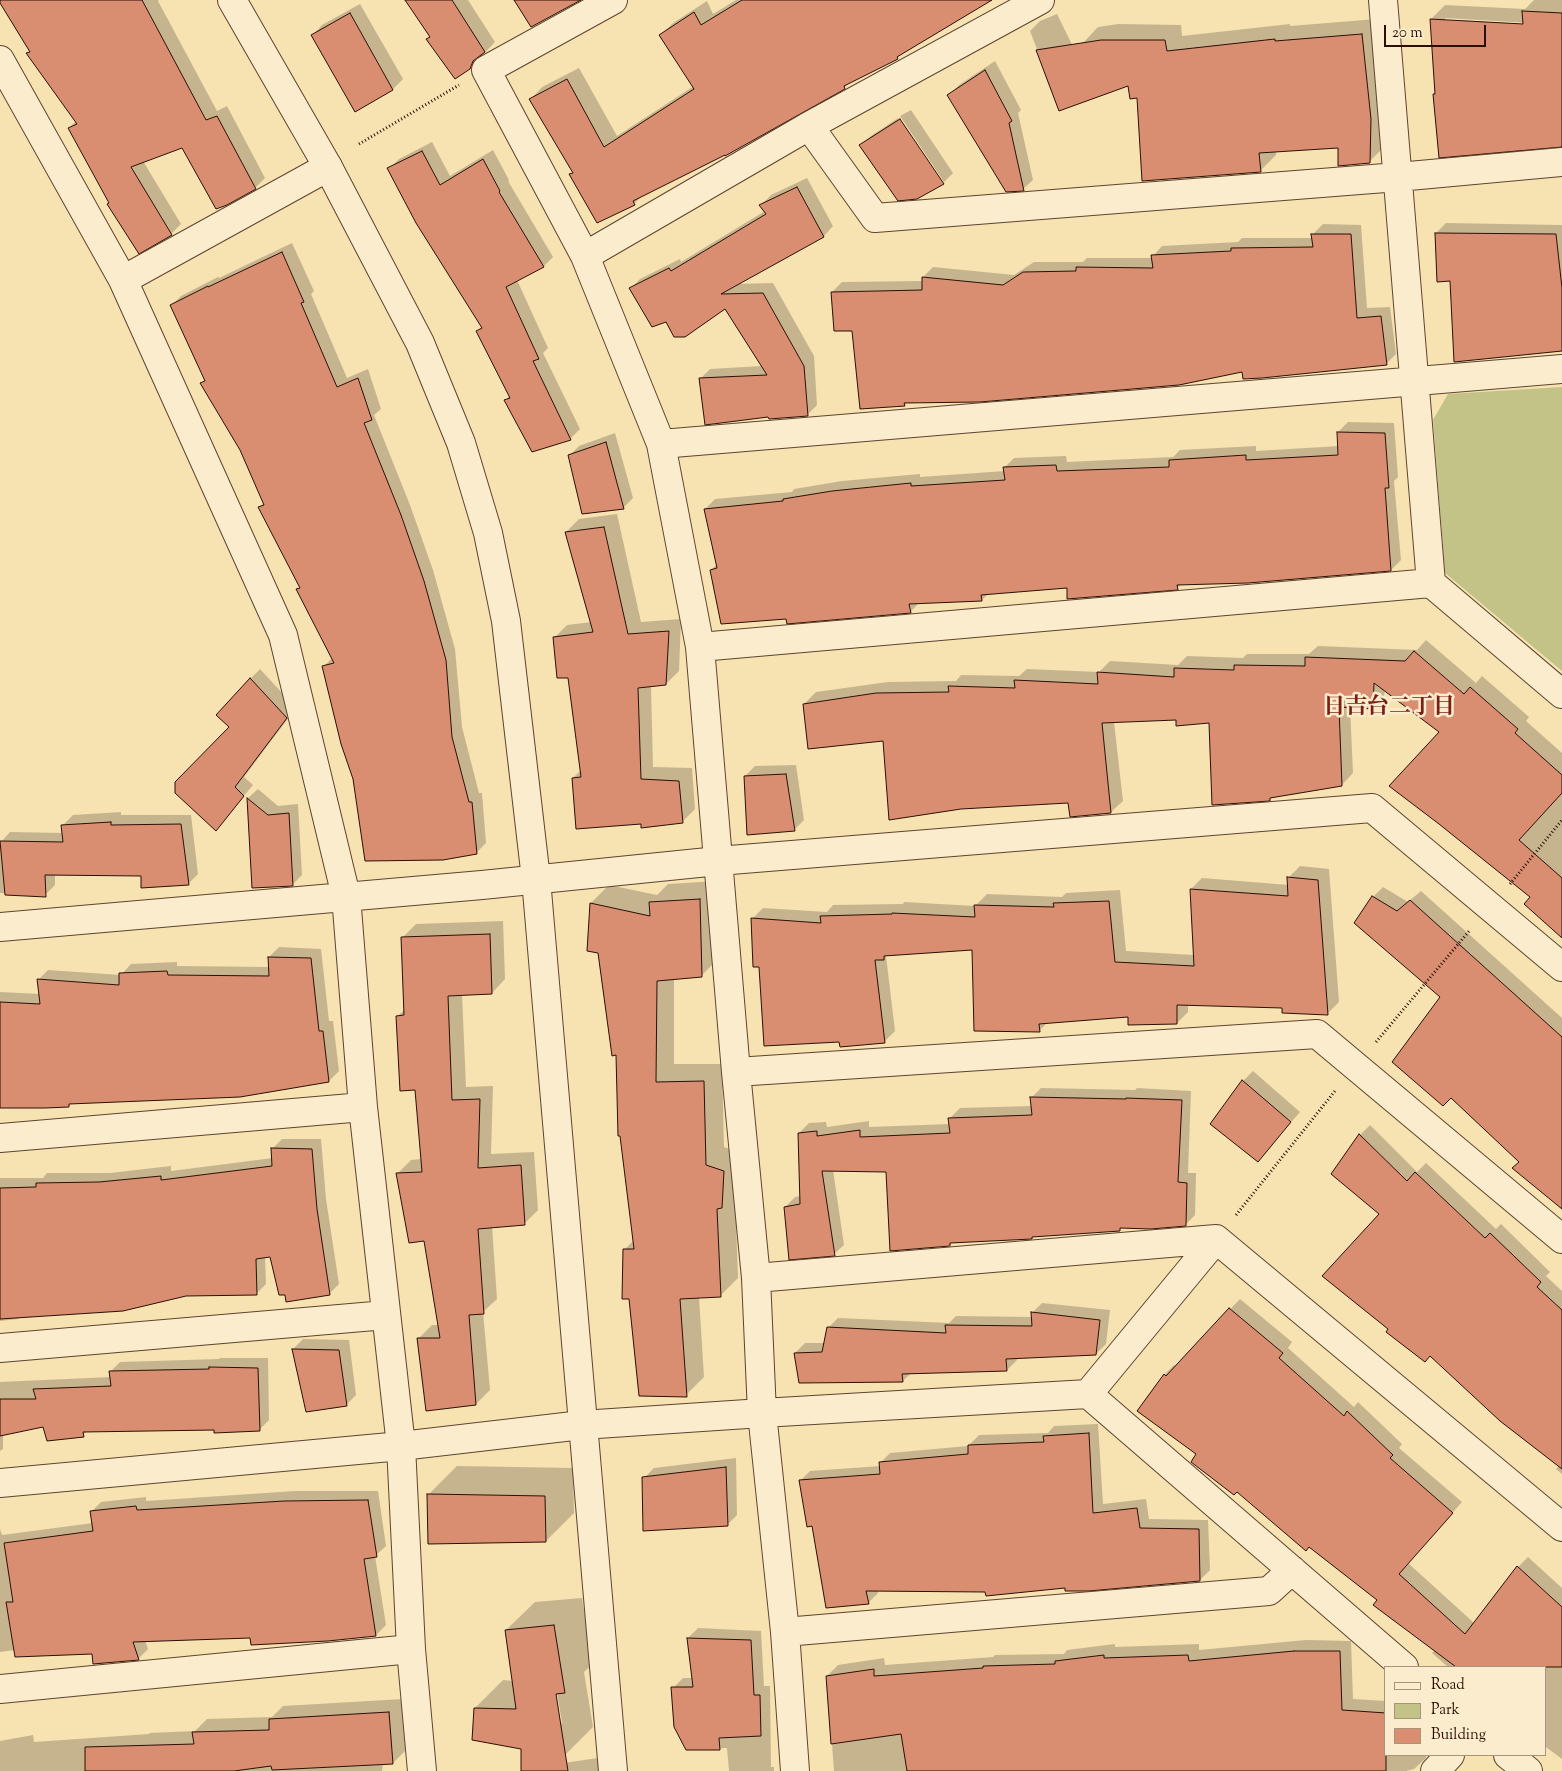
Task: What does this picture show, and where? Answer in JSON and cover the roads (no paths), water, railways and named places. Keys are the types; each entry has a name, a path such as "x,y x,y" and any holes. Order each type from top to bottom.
{"street":[{"path":"232,0 328,167 420,343 461,442 485,524 506,622 536,879 613,1771"},
{"path":"613,0 486,70 585,256 662,444 700,647 736,1072 756,1278 762,1413 785,1632 795,1771"},
{"path":"585,256 809,126 1040,0"},
{"path":"1383,0 1431,583 1562,694"},
{"path":"0,60 123,280 283,635 346,896 363,1107 401,1446 411,1649 422,1771"},
{"path":"809,126 875,218 1398,177 1562,162"},
{"path":"123,280 328,167"},
{"path":"662,444 1562,369"},
{"path":"700,647 1431,583"},
{"path":"0,927 718,861 1372,808 1562,967"},
{"path":"736,1072 1317,1034 1562,1239"},
{"path":"0,1138 363,1107"},
{"path":"756,1278 1216,1239 1562,1527"},
{"path":"1088,1394 1216,1239"},
{"path":"0,1348 386,1315"},
{"path":"0,1483 401,1446 582,1425 1088,1394 1403,1666"},
{"path":"785,1632 1269,1591 1292,1570"},
{"path":"0,1689 411,1649"},
{"path":"1434,1771 1449,1756"},
{"path":"1509,1756 1528,1771"}],"district":[{"name":"日吉台二丁目","path":"1389,709"}]}
